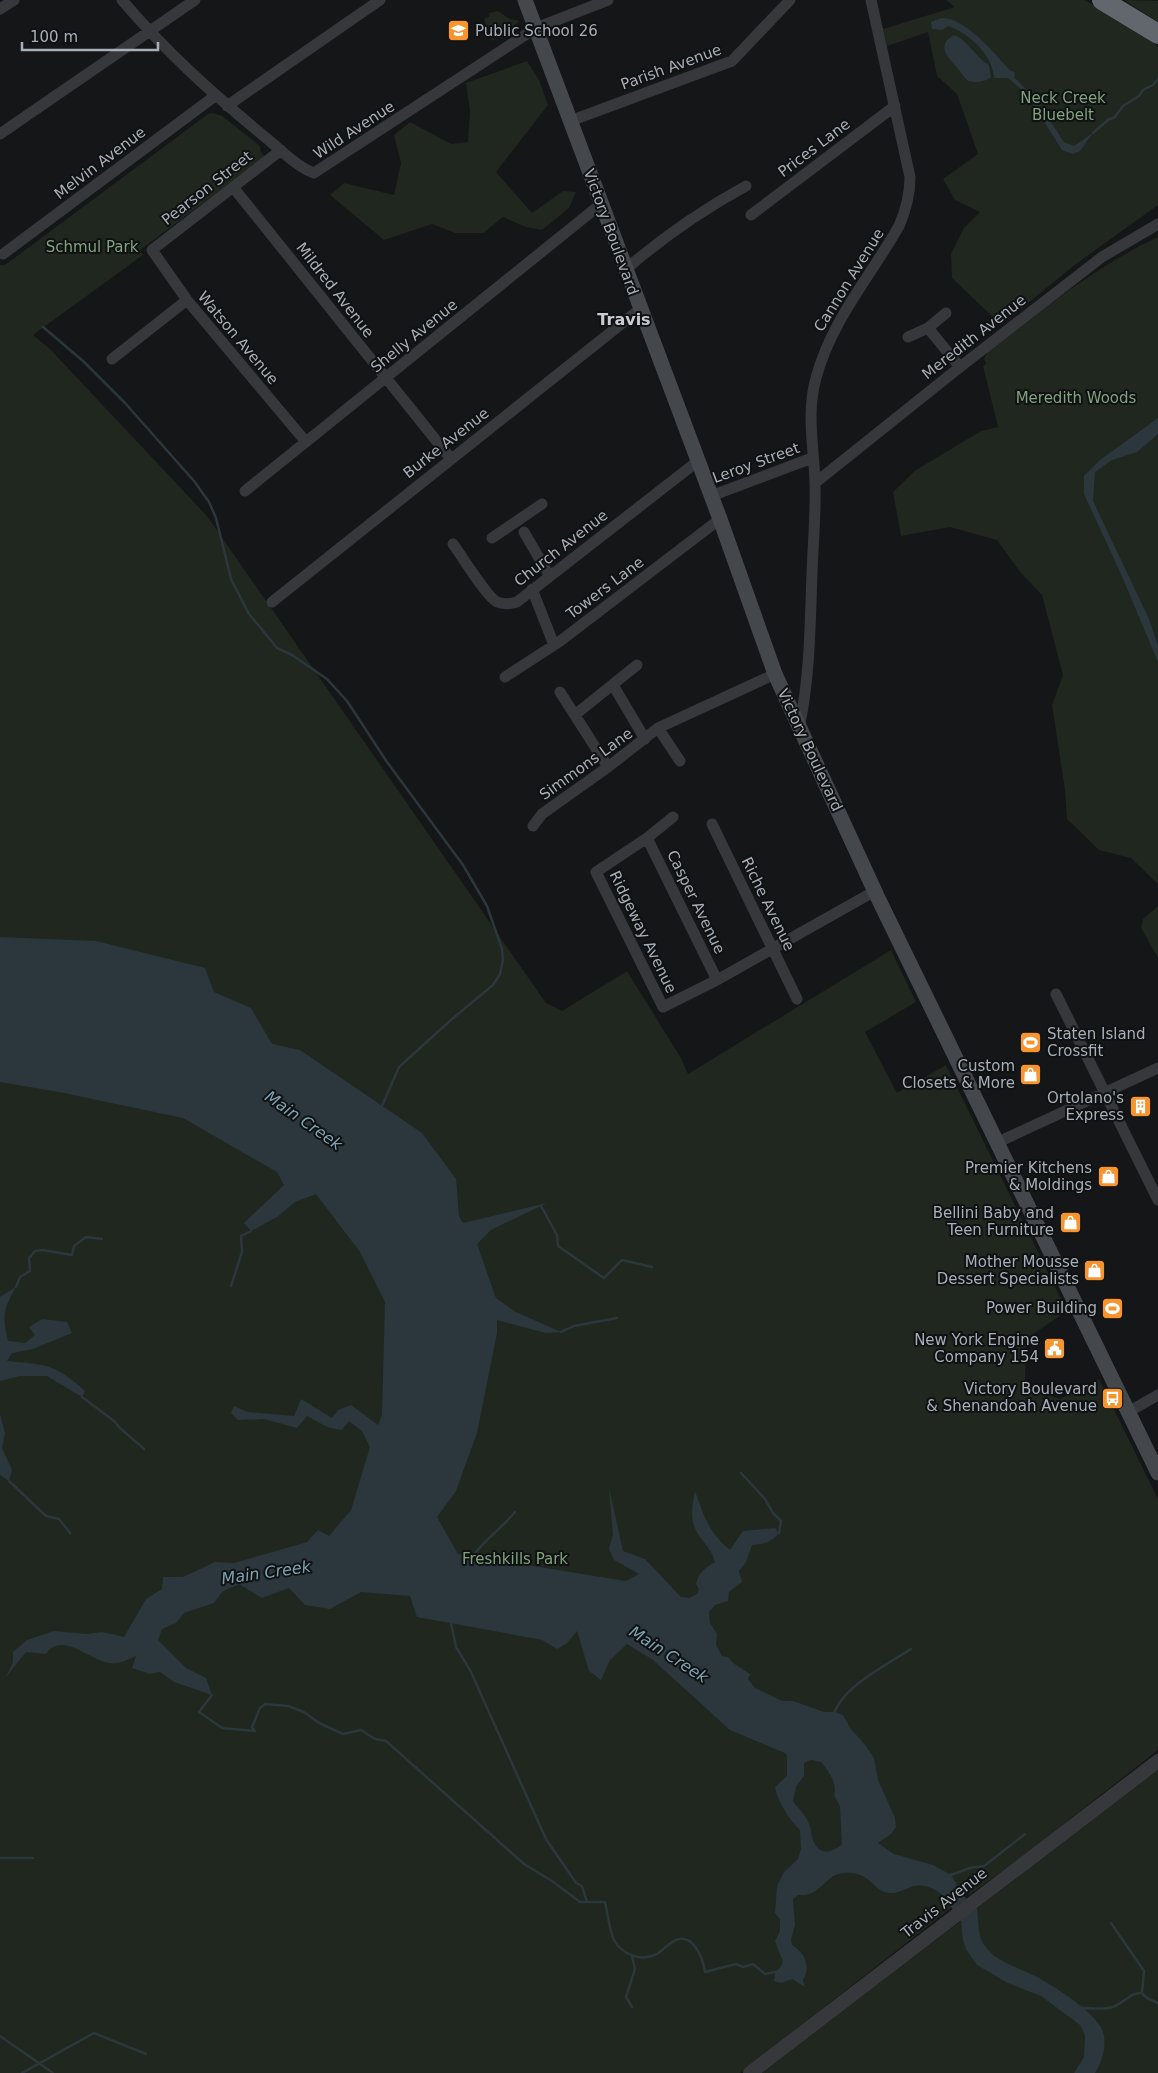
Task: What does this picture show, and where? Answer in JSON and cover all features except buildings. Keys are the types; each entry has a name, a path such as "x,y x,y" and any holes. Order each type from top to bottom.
{"highway":[{"path":"1102,0 1158,32"},
{"path":"1110,0 1158,32"}],"main road":[{"name":"Victory Boulevard","path":"524,0 720,520 775,674 875,891 1158,1473"}],"street":[{"path":"0,9 14,0"},
{"name":"Wild Avenue","path":"122,0 149,32 215,96 281,150 312,172 319,172 536,28 608,0"},
{"path":"0,134 195,0"},
{"path":"227,106 380,0"},
{"name":"Parish Avenue","path":"570,121 732,60 790,0"},
{"name":"Cannon Avenue","path":"799,728 805,700 806,679 815,483 810,416 815,380 824,352 838,322 899,226 908,201 910,177 871,0"},
{"name":"Melvin Avenue","path":"3,254 215,96"},
{"name":"Prices Lane","path":"751,215 895,106"},
{"name":"Pearson Street","path":"152,250 281,150"},
{"path":"625,270 678,227 718,201 746,186"},
{"name":"Mildred Avenue","path":"233,187 451,459"},
{"name":"Shelly Avenue","path":"245,492 602,204"},
{"name":"Meredith Avenue","path":"815,483 1102,257 1158,224"},
{"name":"Watson Avenue","path":"152,250 187,300 306,442"},
{"path":"112,359 187,300"},
{"name":"Burke Avenue","path":"272,602 640,309"},
{"path":"908,336 928,328 946,313"},
{"path":"928,328 960,367"},
{"name":"Leroy Street","path":"711,496 812,458"},
{"name":"Church Avenue","path":"453,544 493,599 505,604 517,602 549,575 698,461"},
{"path":"492,538 542,504"},
{"path":"523,517 527,525 524,532"},
{"name":"Towers Lane","path":"505,677 554,645 720,520"},
{"path":"510,526 515,533 524,532"},
{"path":"524,532 549,575"},
{"path":"532,589 554,645"},
{"path":"576,714 637,665"},
{"name":"Simmons Lane","path":"533,826 542,814 608,767 658,728 775,674"},
{"path":"613,685 645,739"},
{"path":"560,692 576,714 608,767"},
{"path":"658,728 680,761"},
{"name":"Ridgeway Avenue","path":"673,817 647,838 596,872 663,1007 717,980 875,891"},
{"name":"Riche Avenue","path":"712,824 774,948 797,999"},
{"name":"Casper Avenue","path":"647,838 717,980"},
{"path":"1056,994 1158,1200"},
{"path":"996,1143 1158,1068"},
{"path":"1128,1412 1158,1395"},
{"name":"Travis Avenue","path":"750,2073 975,1899 1158,1761"}],"green space":[{"name":"Neck Creek Bluebelt","path":"946,0 1085,0 1158,46 1158,205 1076,264 1002,324 952,278 951,254 964,228 980,212 955,200 943,179 978,154 957,94 937,76 928,32 887,46 883,29 955,7"},
{"path":"1124,0 1158,1 1158,22"},
{"path":"498,11 510,19 520,21 492,41 484,19 490,16 489,13"},
{"path":"527,61 539,80 548,105 496,172 532,213 563,191 576,192 569,208 542,230 526,227 503,217 483,233 455,233 432,224 384,240 330,195 344,183 394,195 401,163 394,135 410,122 451,144 468,142 470,111 466,83"},
{"name":"Freshkills Park","path":"213,113 222,116 260,146 261,152 265,157 140,250 143,255 33,335 50,349 207,516 546,1003 562,1011 627,971 681,1058 688,1074 891,950 916,1002 865,1032 897,1093 946,1065 1067,1311 1026,1339 1025,1387 1060,1399 1099,1379 1158,1499 1158,1750 1018,1860 969,1895 967,1892 950,1906 951,1908 740,2073 0,2073 0,265 5,265 208,114"},
{"name":"Meredith Woods","path":"1158,237 1158,884 1131,858 1099,850 1067,819 1065,790 1052,705 1063,675 1042,595 1021,573 997,540 950,527 901,536 893,492 916,470 981,431 998,427 983,366 986,364 984,359 989,349 1092,274 1135,248"},
{"path":"1158,906 1158,958 1141,928 1143,919"},
{"path":"1158,1767 1158,2073 758,2073 961,1921"}],"water":[{"path":"941,18 960,23 970,30 1011,71 1015,72 1014,77 1037,101 1064,142 1074,146 1093,133 1080,151 1073,154 1062,150 1028,96 1008,78 994,78 993,69 985,53 972,39 948,26 942,30 932,29 931,22"},
{"path":"954,35 963,40 979,58 989,65 991,77 977,82 968,81 965,78 951,61 944,48 948,39"},
{"path":"1158,418 1158,434 1137,452 1112,460 1095,472 1093,501 1149,619 1158,646 1158,662 1121,574 1084,494 1084,476 1100,460"},
{"name":"Main Creek","path":"0,937 96,941 205,968 214,992 251,1008 272,1044 300,1050 422,1133 456,1179 459,1216 463,1223 547,1203 491,1230 477,1244 496,1298 516,1312 561,1332 546,1333 497,1320 497,1333 477,1433 456,1491 437,1517 458,1554 626,1581 639,1574 614,1560 609,1549 613,1535 609,1488 623,1551 645,1559 681,1597 689,1598 697,1594 699,1589 696,1584 701,1573 715,1562 712,1553 698,1535 693,1523 692,1512 695,1491 704,1516 712,1530 730,1550 743,1531 775,1528 779,1533 773,1539 752,1545 746,1562 739,1571 742,1582 729,1592 728,1601 715,1605 709,1612 710,1623 717,1634 716,1645 722,1656 728,1657 733,1663 750,1674 748,1679 755,1688 782,1701 793,1701 824,1712 834,1712 843,1715 851,1729 874,1758 878,1780 895,1818 896,1827 891,1834 878,1843 894,1854 933,1865 951,1875 963,1895 977,1909 980,1935 988,1950 1000,1960 1037,1977 1062,1992 1095,2019 1103,2031 1104,2050 1095,2073 1074,2073 1084,2057 1085,2035 1080,2025 1041,1996 1008,1983 977,1965 966,1949 961,1921 950,1906 951,1904 940,1893 926,1886 915,1886 899,1892 889,1893 879,1889 860,1875 844,1873 832,1877 812,1893 798,1895 793,1899 795,1925 791,1940 792,1945 797,1948 805,1960 806,1970 803,1980 805,1987 792,1979 781,1983 774,1981 775,1972 783,1962 775,1941 780,1931 780,1919 775,1913 777,1886 784,1872 798,1859 801,1849 800,1830 784,1810 775,1787 787,1776 787,1756 785,1753 730,1730 653,1660 627,1644 610,1660 601,1680 589,1671 577,1631 567,1643 557,1649 542,1640 417,1617 410,1596 361,1592 330,1609 305,1605 289,1588 262,1598 239,1584 223,1591 214,1603 184,1613 176,1623 162,1629 158,1640 186,1668 206,1678 212,1695 174,1682 160,1672 150,1674 132,1668 136,1656 120,1662 110,1663 68,1646 60,1645 53,1647 46,1654 26,1652 6,1677 13,1662 13,1652 27,1640 54,1631 86,1634 102,1632 124,1637 146,1599 162,1589 163,1577 183,1577 215,1562 234,1563 307,1542 318,1530 329,1536 351,1510 370,1447 362,1431 349,1421 342,1430 327,1427 307,1416 297,1428 264,1419 238,1420 231,1413 234,1406 248,1412 294,1416 301,1399 332,1418 338,1410 351,1405 378,1425 382,1415 385,1302 360,1252 316,1194 295,1202 277,1217 251,1231 244,1223 284,1185 277,1172 183,1118 59,1092 0,1082","holes":["811,1760 821,1762 832,1777 835,1786 834,1795 840,1806 842,1844 832,1851 824,1851 818,1848 813,1840 808,1821 793,1801 796,1787 804,1776 804,1763"]},
{"path":"16,1287 8,1301 4,1319 8,1341 25,1343 35,1335 29,1327 42,1319 67,1322 72,1333 33,1349 12,1353 7,1361 41,1365 57,1370 85,1391 82,1397 47,1376 20,1376 0,1381 0,1297"},
{"path":"0,1414 5,1433 2,1448 12,1470 9,1481 0,1475"}],"waterway":[{"path":"1093,133 1109,119 1114,118 1123,106 1139,96 1143,90 1153,85 1158,79"},
{"path":"43,327 83,361 125,403 194,481 209,502 216,518 231,579 249,614 277,648 292,655 327,679 347,701 387,762 463,865 487,906 502,949 503,960 500,974 493,985 399,1067 382,1106"},
{"path":"541,1206 557,1235 558,1246 604,1278 622,1260 652,1267"},
{"path":"231,1286 242,1252 241,1236 251,1231"},
{"path":"16,1287 20,1277 30,1271 29,1258 35,1251 43,1250 72,1255 74,1246 86,1237 102,1239"},
{"path":"561,1332 574,1326 617,1318"},
{"path":"82,1397 114,1421 144,1449"},
{"path":"741,1473 765,1499 773,1513 781,1521 779,1533"},
{"path":"9,1481 46,1516 59,1519 70,1533"},
{"path":"473,1556 515,1512"},
{"path":"451,1623 456,1647 470,1670 546,1839 576,1883 582,1886 587,1902"},
{"path":"834,1714 846,1695 856,1686 911,1649"},
{"path":"212,1695 199,1712 222,1728 255,1731 252,1727 260,1708 265,1704 288,1706 304,1712 319,1723 343,1734 361,1730 375,1739 386,1741 524,1864 552,1881 580,1902 605,1902 614,1940 622,1950 633,1956 645,1957 657,1954 673,1941 682,1939 688,1940 693,1944 700,1954 705,1972 736,1964 743,1967 753,1964 765,1974 775,1972"},
{"path":"948,1876 970,1868 984,1866 1025,1834"},
{"path":"0,1858 33,1858"},
{"path":"1111,1923 1144,1971 1142,1993"},
{"path":"632,1956 635,1969 626,1997 632,2007"},
{"path":"1080,2008 1101,2009 1113,2007 1138,1993 1142,1993 1147,1998 1158,2003"},
{"path":"22,2073 94,2033 146,2054"},
{"path":"0,2036 53,2073"}],"place":[{"name":"Public School 26","path":"459,31"},
{"name":"Staten Island Crossfit","path":"1031,1043"},
{"name":"Custom Closets & More","path":"1031,1075"},
{"name":"Ortolano's Express","path":"1140,1107"},
{"name":"Premier Kitchens & Moldings","path":"1108,1177"},
{"name":"Bellini Baby and Teen Furniture","path":"1070,1222"},
{"name":"Mother Mousse Dessert Specialists","path":"1095,1271"},
{"name":"Power Building","path":"1113,1308"},
{"name":"New York Engine Company 154","path":"1055,1349"},
{"name":"Victory Boulevard & Shenandoah Avenue","path":"1113,1398"}],"district":[{"name":"Travis","path":"624,319"}],"park label":[{"name":"Schmul Park","path":"92,247"}]}
